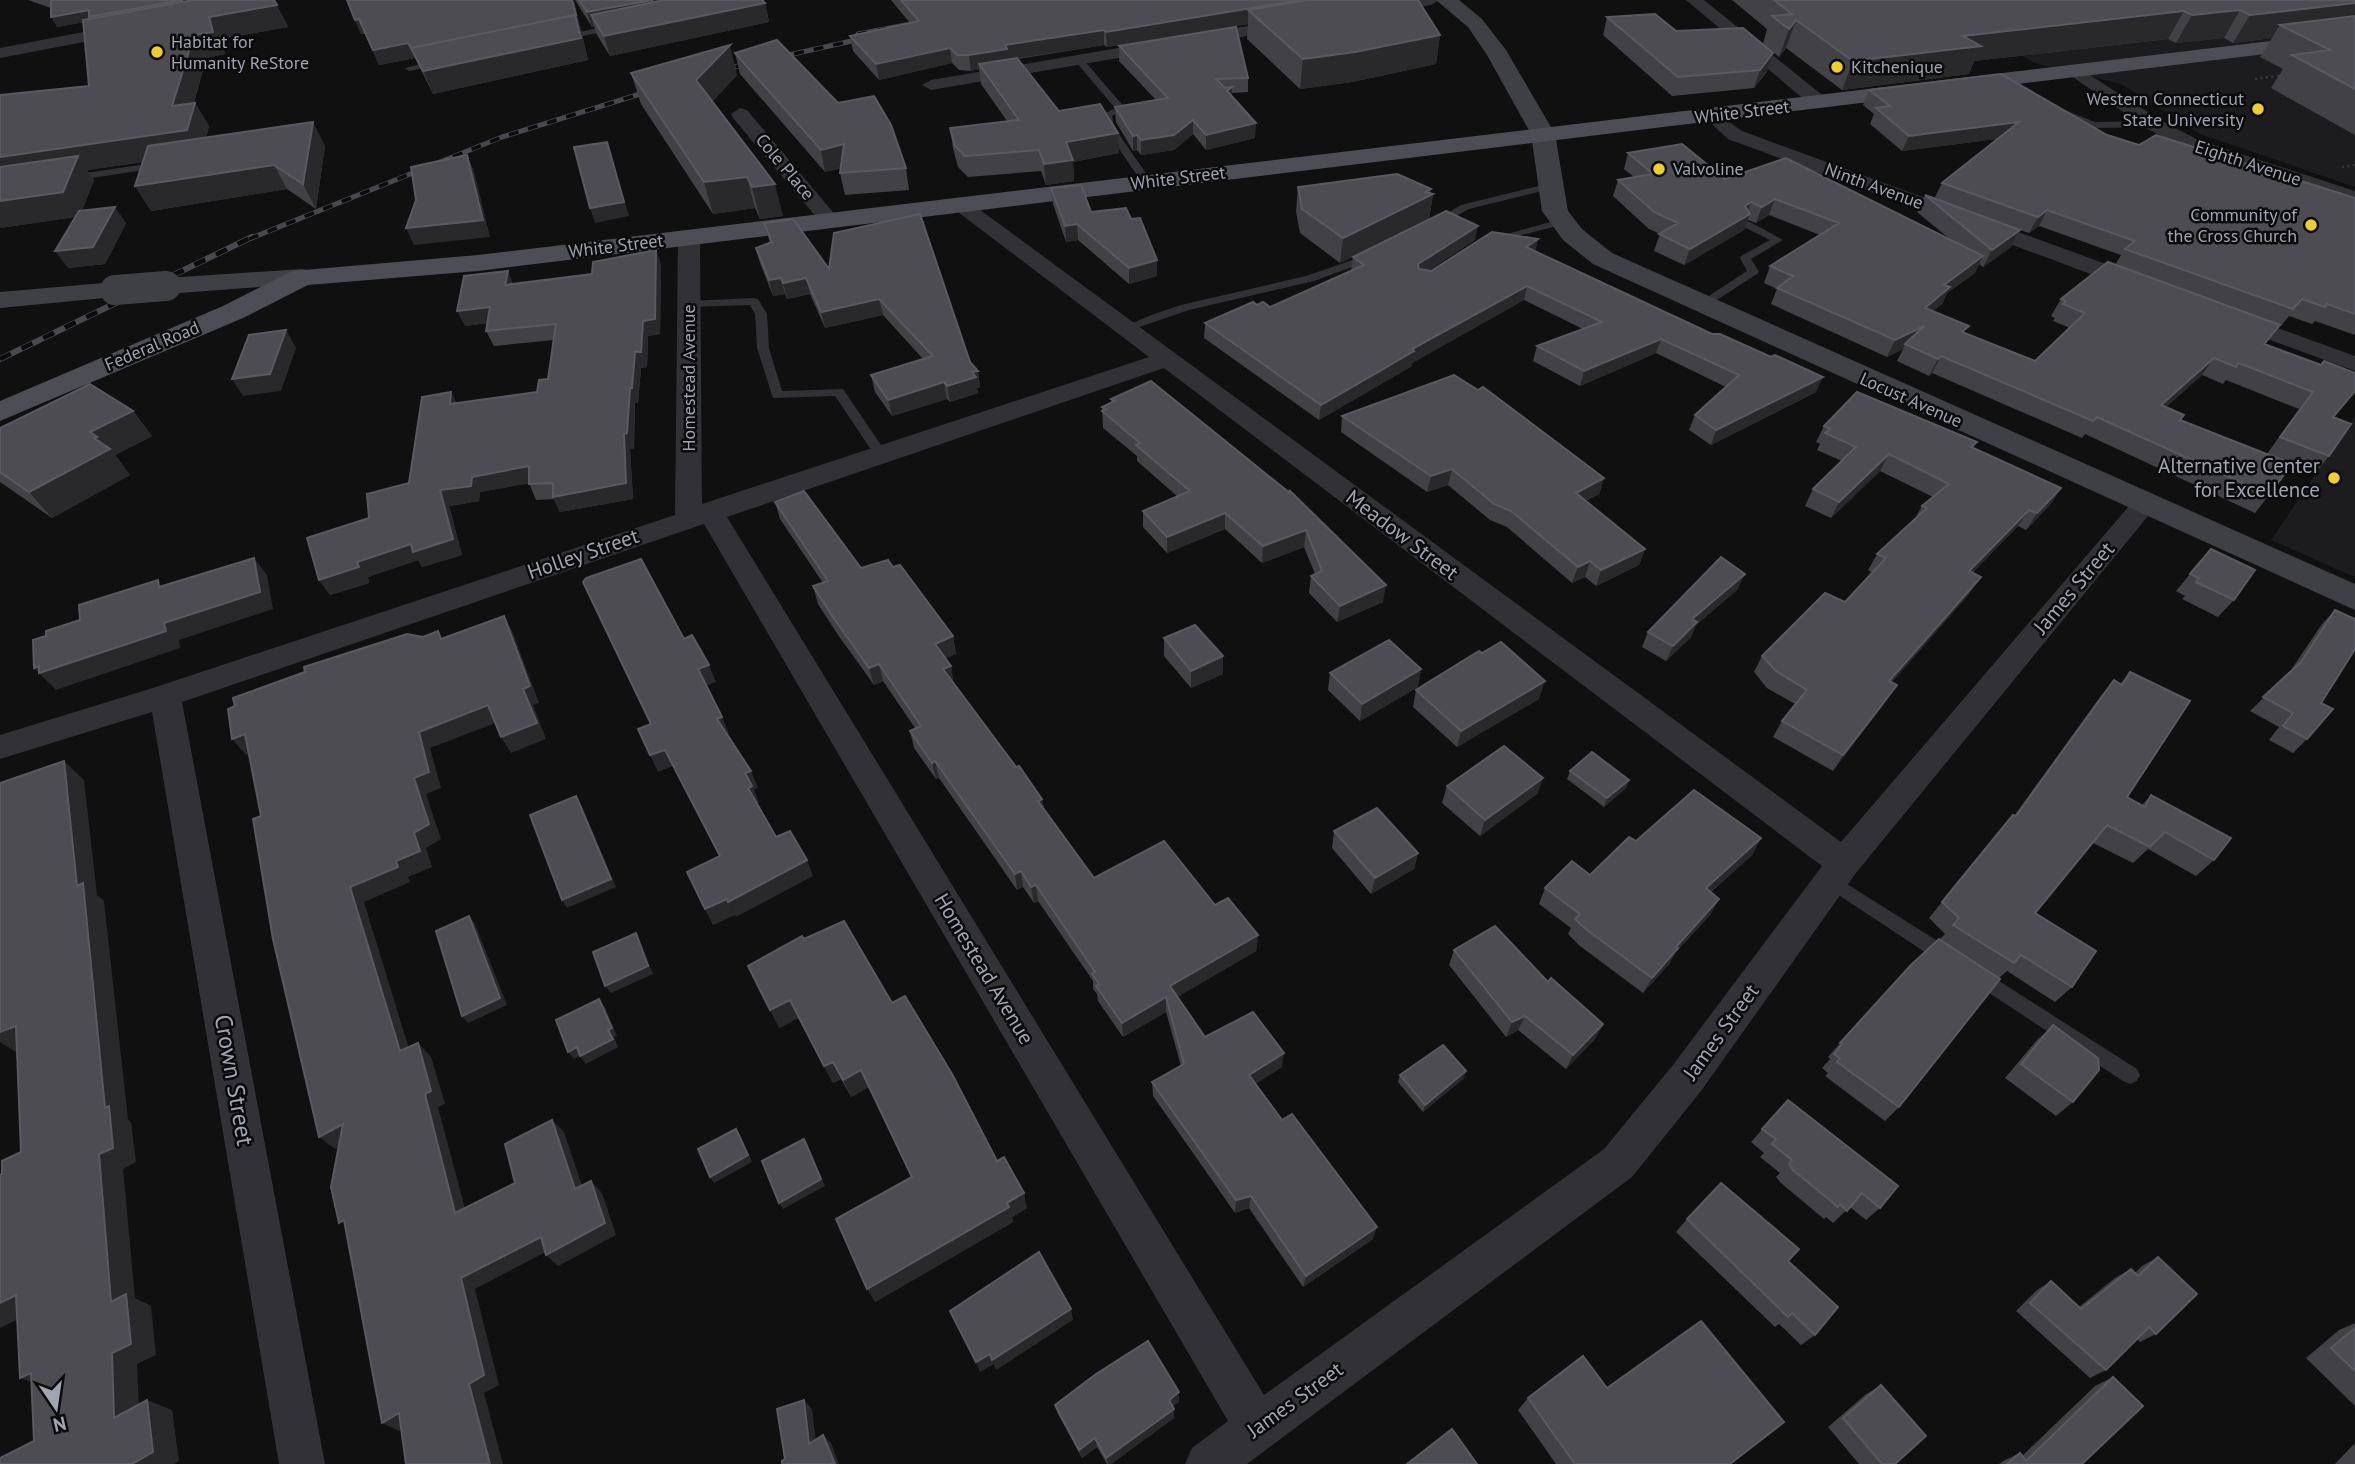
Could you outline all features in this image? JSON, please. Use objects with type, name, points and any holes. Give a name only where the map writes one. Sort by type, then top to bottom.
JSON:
[{"type":"main road","name":"White Street","points":[[303,277],[478,263],[2355,37]]},
{"type":"main road","name":"Federal Road","points":[[0,412],[92,380],[303,277]]},
{"type":"street","points":[[1364,11],[1431,0]]},
{"type":"street","points":[[1446,0],[1475,23],[1503,64],[1543,134],[1551,186],[1561,222]]},
{"type":"street","points":[[1694,0],[1819,103]]},
{"type":"street","points":[[931,85],[1311,20]]},
{"type":"street","points":[[0,53],[145,25]]},
{"type":"street","name":"Eighth Avenue","points":[[2076,71],[2153,124],[2211,152],[2355,198]]},
{"type":"street","name":"Cole Place","points":[[740,114],[830,221]]},
{"type":"street","name":"Ninth Avenue","points":[[1712,116],[1735,135],[2161,293]]},
{"type":"street","name":"Meadow Street","points":[[961,205],[1838,872]]},
{"type":"street","name":"Locust Avenue","points":[[1561,222],[1592,252],[1611,264],[2355,598]]},
{"type":"street","name":"Homestead Avenue","points":[[689,238],[689,304],[700,514],[1258,1426]]},
{"type":"street","name":"White Street","points":[[0,300],[303,277]]},
{"type":"street","points":[[2213,312],[2355,364]]},
{"type":"street","name":"Holley Street","points":[[0,747],[165,696],[700,514],[1165,360]]},
{"type":"street","name":"James Street","points":[[1208,1464],[1554,1214],[1618,1163],[1665,1107],[1838,872],[2144,505]]},
{"type":"street","name":"Crown Street","points":[[165,696],[302,1464]]},
{"type":"lane","points":[[545,41],[626,24]]},
{"type":"lane","points":[[409,68],[450,60]]},
{"type":"lane","points":[[1079,60],[1121,109],[1107,115],[1109,127],[1147,182]]},
{"type":"lane","points":[[1992,82],[2015,92]]},
{"type":"lane","points":[[2048,106],[2094,125],[2153,124]]},
{"type":"lane","points":[[66,178],[173,163]]},
{"type":"lane","points":[[1417,232],[1465,207],[1551,186]]},
{"type":"lane","points":[[1477,247],[1516,231],[1561,222]]},
{"type":"lane","points":[[1702,305],[1753,272],[1745,258],[1778,240],[1746,224]]},
{"type":"lane","points":[[1125,329],[1158,314],[1319,278],[1380,252]]},
{"type":"lane","points":[[689,304],[754,301],[761,314],[763,348],[777,396],[839,392],[881,454]]},
{"type":"lane","points":[[1838,872],[2130,1075]]},
{"type":"path","points":[[2255,79],[2294,74]]},
{"type":"shaded area","name":"Western Connecticut State University","points":[[1936,0],[2355,0],[2355,187],[2200,134],[2121,84],[2034,63]]},
{"type":"shaded area","name":"Alternative Center for Excellence","points":[[2355,416],[2355,577],[2271,540]]},
{"type":"building","points":[[51,0],[183,0],[89,17],[89,10],[51,17]]},
{"type":"building","points":[[193,0],[274,0],[277,5],[209,17],[213,32],[194,35],[172,106],[195,103],[187,130],[0,157],[0,95],[89,86],[83,20]]},
{"type":"building","points":[[347,0],[572,0],[576,15],[411,48],[408,43],[373,50],[359,19],[355,20]]},
{"type":"building","points":[[579,0],[653,0],[587,12]]},
{"type":"building","points":[[664,0],[762,0],[765,3],[604,36],[591,15]]},
{"type":"building","points":[[901,0],[1300,0],[1106,32],[1104,30],[1005,45],[1007,49],[969,55],[957,55],[950,48],[876,64],[850,36],[919,21]]},
{"type":"building","points":[[1308,0],[1418,0],[1440,35],[1303,59],[1248,10]]},
{"type":"building","points":[[1774,0],[2355,0],[2355,3],[2250,15],[2240,10],[2192,15],[2184,11],[1963,36],[1981,46],[1853,61],[1796,20],[1789,29],[1772,16],[1792,14]]},
{"type":"building","points":[[1655,14],[1676,31],[1743,28],[1773,53],[1760,70],[1678,77],[1607,17]]},
{"type":"building","points":[[575,15],[581,38],[423,71],[411,48]]},
{"type":"building","points":[[2355,16],[2355,89],[2292,55],[2330,50],[2280,25]]},
{"type":"building","points":[[1236,27],[1248,78],[1216,79],[1225,88],[1232,87],[1227,91],[1256,123],[1206,135],[1193,120],[1174,135],[1141,140],[1137,135],[1133,136],[1115,107],[1168,98],[1119,46]]},
{"type":"building","points":[[777,40],[838,103],[874,96],[891,125],[906,168],[840,173],[844,144],[821,150],[735,53]]},
{"type":"building","points":[[730,45],[696,80],[775,184],[752,187],[747,177],[704,182],[631,73]]},
{"type":"building","points":[[1017,58],[1059,111],[1100,104],[1118,133],[1066,142],[1073,160],[1044,164],[1039,150],[965,156],[955,146],[950,128],[1019,120],[979,64]]},
{"type":"building","points":[[2001,74],[2107,135],[2139,145],[2156,135],[2355,198],[2355,314],[2302,299],[2293,309],[2125,249],[2135,241],[2047,210],[2038,217],[1942,183],[2019,122],[1909,136],[1876,108],[1890,106],[1869,90]]},
{"type":"building","points":[[313,122],[303,184],[274,165],[135,186],[148,146]]},
{"type":"building","points":[[607,142],[624,202],[590,208],[574,147]]},
{"type":"building","points":[[1682,144],[1725,179],[1786,158],[1983,256],[1944,285],[1950,287],[1925,308],[1969,326],[1962,332],[2035,361],[2085,313],[2063,304],[2066,301],[2061,299],[2108,262],[2280,325],[2264,344],[2321,365],[2324,361],[2355,373],[2355,391],[2333,417],[2351,424],[2329,456],[2280,437],[2313,392],[2238,363],[2236,367],[2214,358],[2161,405],[2184,415],[2180,420],[2292,464],[2269,495],[2097,417],[2093,421],[1941,356],[1938,359],[1905,344],[1924,326],[1895,340],[1777,288],[1793,276],[1770,266],[1839,223],[1775,199],[1762,207],[1751,202],[1745,206],[1750,214],[1690,249],[1659,234],[1678,223],[1654,212],[1618,180],[1653,174],[1628,153]]},
{"type":"building","points":[[467,155],[483,220],[406,228],[416,200],[411,167]]},
{"type":"building","points":[[78,156],[63,192],[0,201],[0,167]]},
{"type":"building","points":[[1397,174],[1431,189],[1426,192],[1433,194],[1343,238],[1302,209],[1298,187]]},
{"type":"building","points":[[1081,185],[1091,212],[1126,208],[1131,219],[1140,218],[1157,260],[1129,268],[1077,224],[1065,226],[1051,188]]},
{"type":"building","points":[[1925,195],[2020,230],[1992,250]]},
{"type":"building","points":[[115,207],[93,247],[55,251],[79,211]]},
{"type":"building","points":[[1446,211],[1478,226],[1418,264],[1419,269],[1431,271],[1492,232],[1538,239],[1526,247],[1712,334],[1720,334],[1771,357],[1775,355],[1823,377],[1716,430],[1695,415],[1739,375],[1661,339],[1584,371],[1537,346],[1602,322],[1527,286],[1412,349],[1414,351],[1321,405],[1205,323],[1253,302],[1257,305],[1263,302],[1270,307],[1364,265],[1353,257]]},
{"type":"building","points":[[920,214],[970,362],[978,371],[972,372],[976,377],[947,386],[944,382],[888,400],[871,375],[933,356],[879,299],[821,312],[806,278],[783,283],[781,278],[769,280],[756,248],[772,242],[764,223],[793,219],[829,269],[834,233]]},
{"type":"building","points":[[656,250],[655,319],[643,321],[641,352],[635,352],[627,433],[624,434],[626,483],[553,497],[553,483],[529,484],[529,466],[472,477],[471,486],[440,490],[453,539],[413,552],[411,544],[357,562],[359,567],[319,580],[307,538],[369,518],[367,494],[409,483],[422,397],[451,392],[450,404],[537,392],[539,380],[548,379],[556,324],[486,331],[490,307],[457,311],[464,276],[508,271],[505,285],[592,274],[593,262]]},
{"type":"building","points":[[286,330],[270,374],[232,379],[249,335]]},
{"type":"building","points":[[1454,375],[1478,390],[1483,387],[1604,478],[1576,493],[1645,549],[1601,570],[1590,561],[1578,567],[1511,511],[1494,504],[1452,469],[1431,476],[1342,416]]},
{"type":"building","points":[[1151,381],[1291,494],[1289,490],[1386,585],[1340,606],[1311,576],[1322,571],[1306,530],[1263,546],[1225,513],[1167,537],[1143,511],[1190,491],[1136,445],[1140,443],[1102,411],[1106,409],[1102,407],[1115,401],[1111,399]]},
{"type":"building","points":[[90,384],[133,411],[90,432],[110,449],[29,492],[0,472],[0,428]]},
{"type":"building","points":[[1857,392],[1977,442],[1971,447],[2061,488],[2037,513],[2029,510],[1969,571],[1981,577],[1889,681],[1897,685],[1843,755],[1782,721],[1807,690],[1776,671],[1762,656],[1825,593],[1845,602],[1886,558],[1877,554],[1927,508],[1922,506],[1949,484],[1889,454],[1839,502],[1813,489],[1856,447],[1825,433],[1830,429],[1824,426]]},
{"type":"building","points":[[804,491],[861,568],[888,560],[893,567],[900,565],[953,636],[935,644],[951,666],[943,669],[1016,767],[1019,766],[1042,799],[1038,801],[1094,878],[1164,841],[1215,905],[1228,898],[1258,935],[1170,986],[1205,1037],[1253,1012],[1284,1053],[1249,1075],[1282,1120],[1292,1114],[1377,1227],[1306,1276],[1251,1196],[1236,1200],[1152,1082],[1184,1064],[1166,997],[1122,1023],[1096,986],[1099,984],[1092,974],[1095,972],[1036,885],[1031,887],[1021,871],[1015,874],[935,761],[932,763],[910,731],[921,726],[879,664],[869,668],[813,586],[828,581],[775,502]]},
{"type":"building","points":[[2211,549],[2255,570],[2234,600],[2196,582],[2199,578],[2190,574]]},
{"type":"building","points":[[1721,557],[1745,574],[1692,619],[1697,622],[1673,646],[1648,632]]},
{"type":"building","points":[[254,558],[260,592],[164,623],[166,631],[39,673],[39,666],[34,668],[33,640],[46,636],[46,631],[80,620],[79,605],[158,580],[159,587]]},
{"type":"building","points":[[641,559],[684,639],[692,635],[709,665],[698,669],[722,717],[717,719],[751,771],[745,773],[752,786],[748,788],[776,837],[790,831],[807,860],[728,902],[727,899],[705,909],[687,872],[720,856],[665,750],[650,755],[638,729],[651,724],[583,582],[586,578]]},
{"type":"building","points":[[2335,610],[2355,619],[2355,649],[2321,703],[2333,709],[2307,739],[2283,726],[2293,713],[2263,697],[2301,662]]},
{"type":"building","points":[[504,616],[530,686],[523,689],[537,723],[501,737],[488,705],[419,732],[429,772],[414,778],[429,824],[414,833],[420,851],[396,861],[398,867],[350,887],[400,1051],[418,1043],[431,1091],[425,1094],[455,1213],[515,1183],[505,1144],[552,1120],[575,1189],[591,1181],[605,1223],[546,1255],[541,1237],[461,1278],[484,1375],[469,1384],[490,1464],[406,1464],[399,1413],[382,1423],[344,1220],[339,1223],[331,1187],[343,1124],[319,1137],[273,939],[253,819],[261,816],[245,734],[232,739],[228,709],[235,706],[233,698],[305,672],[304,667],[407,634],[423,637],[438,631],[441,639]]},
{"type":"building","points":[[1195,625],[1223,656],[1191,671],[1164,638]]},
{"type":"building","points":[[1389,640],[1421,669],[1362,704],[1330,673]]},
{"type":"building","points":[[1501,642],[1545,681],[1461,731],[1416,690],[1479,651],[1482,653]]},
{"type":"building","points":[[2130,672],[2190,701],[2127,797],[2145,807],[2151,795],[2231,838],[2214,860],[2165,832],[2150,847],[2107,825],[2035,913],[2096,951],[2072,987],[2021,955],[2014,963],[1953,925],[1959,918],[1942,902],[2013,815],[2016,816],[2114,680],[2122,685]]},
{"type":"building","points":[[1504,746],[1543,778],[1485,820],[1447,786]]},
{"type":"building","points":[[1592,752],[1629,780],[1607,798],[1570,771]]},
{"type":"building","points":[[64,761],[77,886],[83,883],[105,1108],[109,1106],[113,1148],[99,1154],[111,1302],[126,1294],[131,1344],[112,1353],[114,1418],[147,1400],[153,1452],[132,1464],[0,1464],[0,1458],[34,1441],[31,1373],[20,1378],[16,1295],[0,1303],[0,1175],[2,1161],[21,1152],[16,1026],[0,1032],[0,783]]},
{"type":"building","points":[[1694,790],[1761,838],[1706,888],[1719,899],[1652,978],[1587,930],[1575,919],[1580,914],[1545,888],[1572,861],[1590,875],[1629,837],[1636,841]]},
{"type":"building","points":[[576,796],[611,879],[562,900],[530,815]]},
{"type":"building","points":[[1377,808],[1418,853],[1375,878],[1334,831]]},
{"type":"building","points":[[469,916],[500,998],[462,1016],[436,931]]},
{"type":"building","points":[[844,921],[892,1003],[905,996],[952,1074],[997,1161],[1004,1157],[1024,1193],[1007,1203],[1009,1207],[867,1289],[836,1219],[912,1177],[861,1070],[843,1080],[833,1062],[824,1066],[790,1000],[770,1010],[748,966],[802,936],[804,939]]},
{"type":"building","points":[[1495,926],[1548,982],[1551,978],[1603,1024],[1573,1055],[1525,1016],[1512,1022],[1454,950]]},
{"type":"building","points":[[636,933],[648,966],[605,986],[593,952]]},
{"type":"building","points":[[1939,939],[2000,979],[1899,1107],[1837,1062],[1840,1058],[1834,1054],[1842,1044],[1840,1043],[1911,965]]},
{"type":"building","points":[[599,999],[612,1028],[608,1030],[613,1039],[580,1056],[577,1047],[568,1052],[556,1020]]},
{"type":"building","points":[[2053,1025],[2098,1058],[2099,1070],[2073,1102],[2021,1064]]},
{"type":"building","points":[[1443,1045],[1466,1071],[1425,1105],[1400,1075]]},
{"type":"building","points":[[1788,1100],[1898,1186],[1880,1208],[1862,1193],[1847,1211],[1840,1204],[1838,1207],[1793,1170],[1789,1164],[1792,1160],[1772,1144],[1776,1139],[1762,1129]]},
{"type":"building","points":[[736,1129],[748,1155],[710,1177],[698,1149]]},
{"type":"building","points":[[804,1139],[821,1179],[779,1203],[762,1161]]},
{"type":"building","points":[[1721,1183],[1799,1249],[1788,1261],[1838,1307],[1815,1335],[1792,1313],[1788,1317],[1687,1219]]},
{"type":"building","points":[[1039,1252],[1071,1309],[992,1360],[990,1354],[976,1362],[950,1311]]},
{"type":"building","points":[[2158,1257],[2197,1294],[2156,1334],[2149,1327],[2106,1370],[2030,1303],[2051,1281],[2081,1309],[2131,1269],[2138,1276]]},
{"type":"building","points":[[1701,1321],[1784,1422],[1730,1464],[1575,1464],[1528,1398],[1583,1356],[1607,1388]]},
{"type":"building","points":[[2355,1328],[2355,1371],[2331,1348]]},
{"type":"building","points":[[1148,1341],[1179,1392],[1169,1400],[1174,1409],[1106,1458],[1095,1438],[1079,1450],[1055,1405],[1096,1374]]},
{"type":"building","points":[[2113,1377],[2143,1406],[2082,1464],[2007,1464],[2020,1453],[2026,1461]]},
{"type":"building","points":[[1881,1385],[1926,1436],[1895,1464],[1882,1464],[1843,1418]]},
{"type":"building","points":[[804,1400],[809,1444],[823,1435],[835,1464],[782,1464],[785,1459],[777,1409]]},
{"type":"building","points":[[1452,1429],[1477,1464],[1407,1464]]},
{"type":"railway","points":[[858,34],[906,25]]},
{"type":"railway","points":[[716,71],[870,37]]},
{"type":"railway","points":[[249,239],[502,137],[656,89]]},
{"type":"railway","points":[[0,359],[252,237]]},
{"type":"place","name":"Habitat for Humanity ReStore","points":[[157,52]]},
{"type":"place","name":"Kitchenique","points":[[1837,67]]},
{"type":"place","name":"Western Connecticut State University","points":[[2258,109]]},
{"type":"place","name":"Valvoline","points":[[1659,169]]},
{"type":"place","name":"Community of the Cross Church","points":[[2311,225]]},
{"type":"place","name":"Alternative Center for Excellence","points":[[2334,478]]}]
